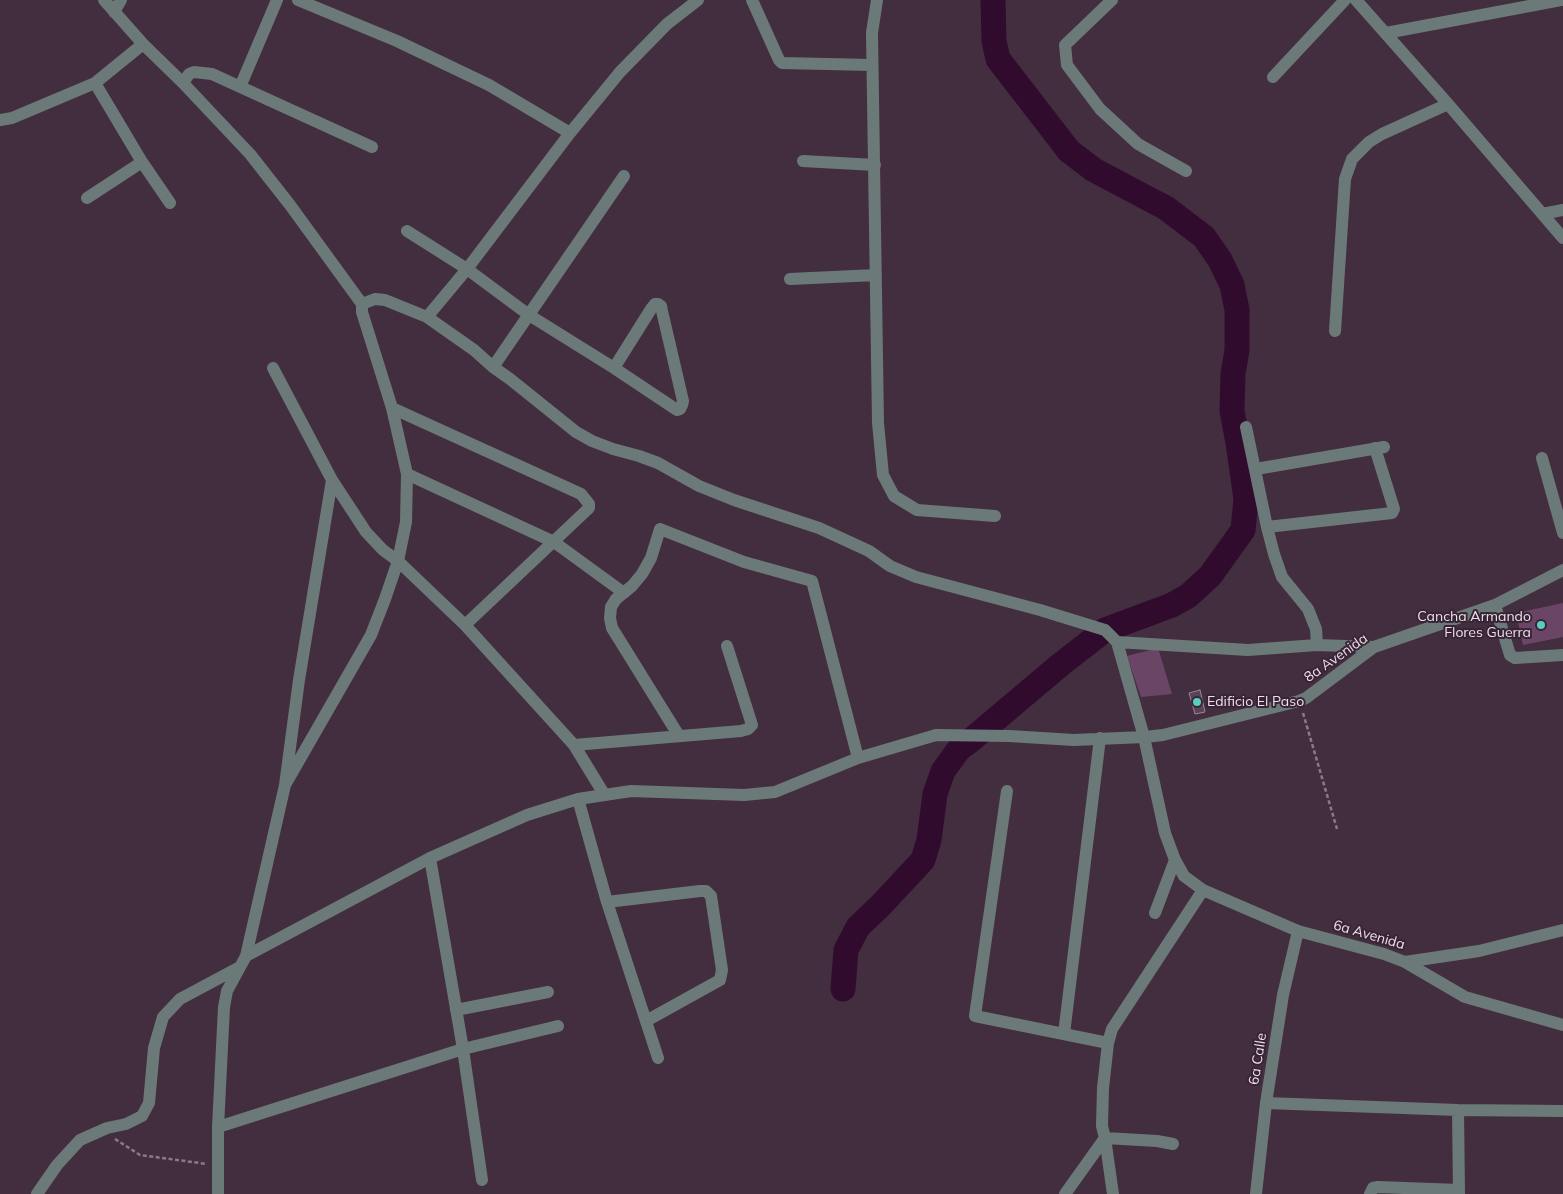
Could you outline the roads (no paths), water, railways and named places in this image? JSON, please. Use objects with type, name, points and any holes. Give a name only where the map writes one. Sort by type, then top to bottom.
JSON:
[{"type":"street","points":[[104,0],[143,44],[250,154],[290,205],[362,304],[362,312],[392,408],[407,474],[406,522],[398,561],[371,635],[285,785]]},
{"type":"street","points":[[114,12],[121,0]]},
{"type":"street","points":[[240,86],[276,0]]},
{"type":"street","points":[[298,0],[397,40],[489,85],[570,133]]},
{"type":"street","points":[[427,316],[467,269],[570,133],[627,66],[666,24],[698,0]]},
{"type":"street","points":[[752,0],[782,63],[872,65]]},
{"type":"street","points":[[877,0],[872,33],[872,65],[878,423],[882,475],[894,496],[917,510],[995,516]]},
{"type":"street","points":[[1112,0],[1065,45],[1067,65],[1100,109],[1138,144],[1186,171]]},
{"type":"street","points":[[1273,77],[1345,0]]},
{"type":"street","points":[[1356,0],[1563,238]]},
{"type":"street","points":[[1386,33],[1562,0]]},
{"type":"street","points":[[0,120],[12,118],[95,83],[143,44]]},
{"type":"street","points":[[183,83],[189,74],[194,72],[212,74],[372,147]]},
{"type":"street","points":[[95,83],[142,162],[170,203]]},
{"type":"street","points":[[1335,331],[1345,179],[1352,159],[1369,142],[1382,134],[1448,104]]},
{"type":"street","points":[[803,161],[875,165]]},
{"type":"street","points":[[87,198],[142,162]]},
{"type":"street","points":[[494,367],[624,176]]},
{"type":"street","points":[[1542,214],[1563,210]]},
{"type":"street","points":[[407,231],[467,269],[529,315],[677,410],[682,406],[683,401],[661,306],[658,304],[655,304],[651,309],[614,368]]},
{"type":"street","points":[[790,279],[876,275]]},
{"type":"street","points":[[362,304],[375,299],[385,300],[427,316],[474,350],[576,432],[592,441],[658,463],[699,486],[734,500],[819,528],[869,551],[890,566],[916,577],[1040,610],[1105,630],[1117,642],[1248,650],[1317,645],[1374,647]]},
{"type":"street","points":[[272,368],[332,480],[366,532],[465,625],[574,745],[604,794]]},
{"type":"street","points":[[392,408],[581,494],[589,504],[589,508],[465,625]]},
{"type":"street","points":[[1246,427],[1274,554],[1282,577],[1308,609],[1316,629],[1317,645]]},
{"type":"street","points":[[1256,469],[1379,447],[1394,509],[1392,513],[1268,527]]},
{"type":"street","points":[[1542,458],[1563,533]]},
{"type":"street","points":[[407,474],[554,542],[624,593]]},
{"type":"street","points":[[218,1194],[218,1127],[224,1007],[227,990],[246,956],[285,785],[299,680],[332,480]]},
{"type":"street","points":[[679,736],[612,628],[610,618],[611,607],[616,599],[632,586],[647,566],[660,529],[744,562],[812,581],[858,758]]},
{"type":"street","name":"8a Avenida","points":[[246,956],[430,858],[527,815],[578,799],[631,791],[744,795],[775,792],[858,758],[936,736],[996,736],[1074,740],[1144,738],[1163,735],[1299,701],[1306,698],[1374,647],[1495,605],[1563,570]]},
{"type":"street","points":[[1495,605],[1510,655],[1515,658],[1563,655]]},
{"type":"street","name":"6a Avenida","points":[[1117,642],[1144,738],[1165,833],[1175,860],[1184,876],[1203,890],[1298,931],[1384,954],[1405,962],[1479,951],[1563,930]]},
{"type":"street","points":[[574,745],[748,729],[752,725],[727,646]]},
{"type":"street","points":[[1064,1034],[1100,738]]},
{"type":"street","points":[[1007,791],[975,1016],[1108,1043]]},
{"type":"street","points":[[578,799],[608,902],[658,1058]]},
{"type":"street","points":[[430,858],[463,1049],[482,1180]]},
{"type":"street","points":[[1155,913],[1175,860]]},
{"type":"street","points":[[1113,1194],[1102,1126],[1108,1043],[1112,1029],[1203,890]]},
{"type":"street","points":[[608,902],[700,891],[706,892],[711,896],[722,970],[720,980],[646,1021]]},
{"type":"street","name":"6a Calle","points":[[1256,1194],[1266,1103],[1284,995],[1298,931]]},
{"type":"street","points":[[1405,962],[1465,997],[1563,1025]]},
{"type":"street","points":[[37,1194],[57,1165],[80,1140],[101,1130],[126,1124],[142,1116],[149,1103],[154,1048],[163,1017],[180,998],[238,968]]},
{"type":"street","points":[[456,1010],[548,992]]},
{"type":"street","points":[[218,1127],[463,1049],[558,1026]]},
{"type":"street","points":[[1266,1103],[1458,1110],[1563,1111]]},
{"type":"street","points":[[1370,1194],[1373,1188],[1378,1187],[1459,1192],[1458,1110]]},
{"type":"street","points":[[1105,1138],[1157,1141],[1173,1144]]},
{"type":"street","points":[[1065,1194],[1105,1138]]},
{"type":"waterway","points":[[843,989],[846,950],[858,927],[923,860],[929,840],[935,794],[943,771],[959,749],[1105,630],[1172,605],[1188,596],[1210,576],[1243,530],[1246,499],[1232,411],[1233,374],[1237,350],[1237,310],[1232,285],[1220,260],[1204,237],[1166,208],[1094,170],[1069,151],[998,59],[994,41],[993,0]]},
{"type":"place","name":"Cancha Armando Flores Guerra","points":[[1541,625]]},
{"type":"place","name":"Edificio El Paso","points":[[1197,702]]}]
